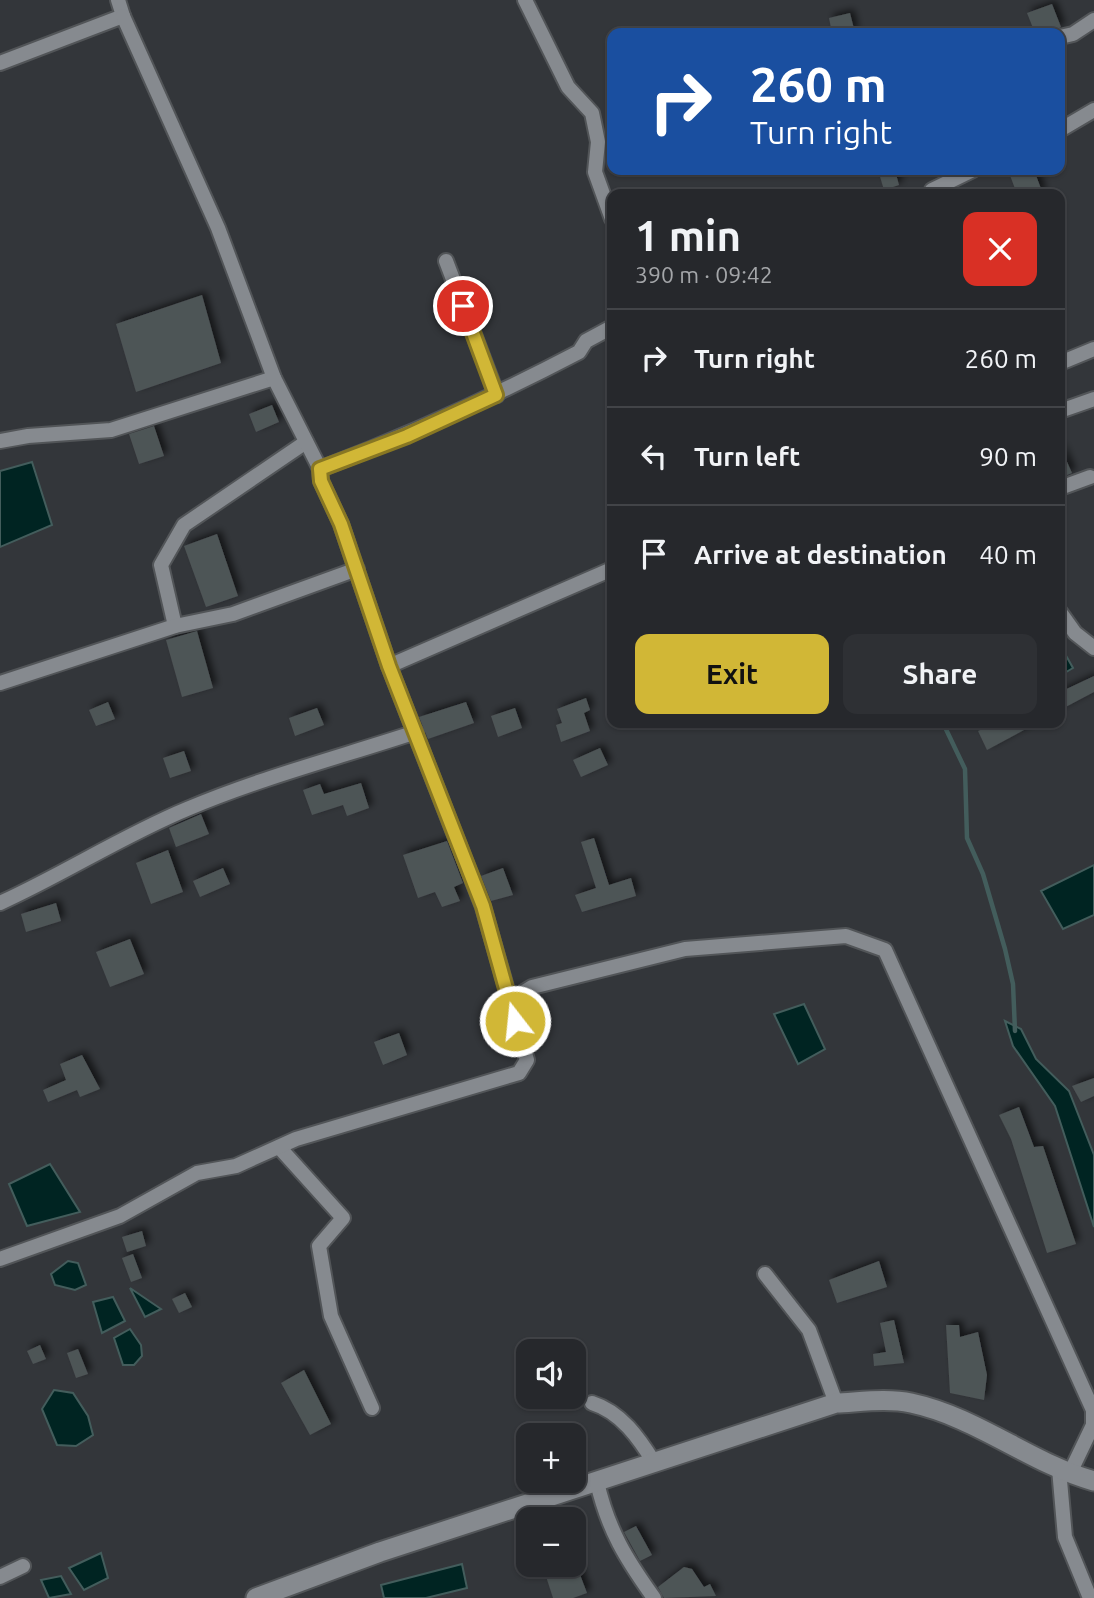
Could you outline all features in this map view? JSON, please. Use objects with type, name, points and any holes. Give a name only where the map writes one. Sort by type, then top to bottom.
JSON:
[{"type":"main road","points":[[256,1598],[380,1552],[836,1403],[910,1402],[961,1419],[1076,1475]]},
{"type":"street","points":[[0,1259],[120,1216],[197,1173],[236,1166],[279,1147],[519,1073],[527,1060],[483,906],[389,666],[357,569],[321,481],[320,469],[274,378],[218,228],[118,0]]},
{"type":"street","points":[[525,0],[568,87],[592,113],[598,142],[595,172],[607,205]]},
{"type":"street","points":[[0,63],[123,16]]},
{"type":"street","points":[[1065,36],[1073,34],[1094,20]]},
{"type":"street","points":[[1065,127],[1094,110]]},
{"type":"street","points":[[934,189],[963,175]]},
{"type":"street","points":[[446,261],[496,395]]},
{"type":"street","points":[[320,469],[407,436],[496,395],[579,352],[586,341],[607,330]]},
{"type":"street","points":[[1065,361],[1094,349]]},
{"type":"street","points":[[0,441],[28,436],[111,430],[274,378]]},
{"type":"street","points":[[1065,409],[1094,399]]},
{"type":"street","points":[[175,626],[161,565],[184,525],[306,442]]},
{"type":"street","points":[[1065,486],[1090,477]]},
{"type":"street","points":[[0,683],[175,626],[233,614],[357,569]]},
{"type":"street","points":[[389,666],[607,571]]},
{"type":"street","points":[[1065,619],[1075,633],[1094,648]]},
{"type":"street","points":[[0,903],[51,880],[116,841],[189,808],[416,732]]},
{"type":"street","points":[[509,1001],[532,987],[685,948],[846,936],[885,950],[1093,1410],[1093,1425],[1062,1521],[1090,1598]]},
{"type":"street","points":[[279,1147],[343,1218],[318,1246],[331,1316],[372,1408]]},
{"type":"street","points":[[765,1274],[809,1330],[836,1403]]},
{"type":"street","points":[[592,1403],[607,1408],[620,1419],[640,1440],[655,1464]]},
{"type":"street","points":[[597,1482],[603,1508],[618,1546],[654,1598]]},
{"type":"street","points":[[0,1577],[23,1566]]},
{"type":"shaded area","points":[[32,462],[52,525],[0,547],[0,471]]},
{"type":"shaded area","points":[[1065,654],[1073,668],[1065,673]]},
{"type":"shaded area","points":[[1094,865],[1094,915],[1063,929],[1041,891]]},
{"type":"shaded area","points":[[804,1004],[825,1049],[798,1064],[774,1014]]},
{"type":"shaded area","points":[[1005,1021],[1021,1029],[1036,1059],[1069,1091],[1094,1155],[1094,1227],[1055,1106],[1013,1046]]},
{"type":"shaded area","points":[[50,1164],[80,1212],[27,1226],[9,1184]]},
{"type":"shaded area","points":[[68,1261],[78,1263],[86,1285],[75,1290],[55,1285],[51,1274]]},
{"type":"shaded area","points":[[130,1288],[161,1309],[145,1317]]},
{"type":"shaded area","points":[[113,1297],[125,1321],[102,1333],[93,1302]]},
{"type":"shaded area","points":[[130,1329],[141,1345],[142,1356],[134,1365],[123,1365],[114,1338]]},
{"type":"shaded area","points":[[54,1390],[73,1393],[88,1416],[93,1435],[76,1446],[57,1445],[42,1409]]},
{"type":"shaded area","points":[[101,1553],[108,1578],[84,1590],[69,1568]]},
{"type":"shaded area","points":[[462,1564],[467,1588],[426,1598],[384,1598],[381,1585]]},
{"type":"shaded area","points":[[61,1576],[71,1594],[49,1598],[41,1580]]},
{"type":"building","points":[[1052,4],[1061,27],[1033,28],[1027,13]]},
{"type":"building","points":[[850,13],[854,28],[831,28],[829,18]]},
{"type":"building","points":[[880,175],[896,175],[899,185],[884,189]]},
{"type":"building","points":[[1010,175],[1036,175],[1041,189],[1015,189]]},
{"type":"building","points":[[202,295],[221,363],[136,392],[116,324]]},
{"type":"building","points":[[272,405],[279,422],[256,432],[249,414]]},
{"type":"building","points":[[154,426],[164,456],[139,464],[129,434]]},
{"type":"building","points":[[1065,457],[1072,473],[1065,476]]},
{"type":"building","points":[[217,534],[238,596],[206,607],[184,546]]},
{"type":"building","points":[[197,631],[213,688],[182,697],[166,640]]},
{"type":"building","points":[[1094,676],[1094,692],[1065,707],[1065,690]]},
{"type":"building","points":[[586,698],[590,710],[584,713],[590,731],[561,742],[556,725],[562,723],[557,709]]},
{"type":"building","points":[[108,702],[115,719],[96,726],[89,710]]},
{"type":"building","points":[[466,702],[474,723],[428,739],[419,717]]},
{"type":"building","points":[[317,708],[324,725],[295,736],[289,718]]},
{"type":"building","points":[[515,708],[522,728],[498,737],[491,716]]},
{"type":"building","points":[[985,728],[1028,728],[987,750],[978,731]]},
{"type":"building","points":[[600,748],[608,765],[581,777],[573,760]]},
{"type":"building","points":[[184,751],[191,771],[170,778],[163,758]]},
{"type":"building","points":[[361,783],[369,808],[347,816],[343,805],[312,815],[303,790],[320,784],[324,794]]},
{"type":"building","points":[[201,814],[209,834],[176,847],[169,828]]},
{"type":"building","points":[[594,838],[609,885],[631,878],[636,896],[582,912],[575,895],[596,888],[581,842]]},
{"type":"building","points":[[447,841],[463,883],[454,887],[460,901],[442,907],[435,892],[418,898],[403,855]]},
{"type":"building","points":[[168,850],[183,892],[151,904],[136,863]]},
{"type":"building","points":[[223,868],[230,884],[200,897],[193,881]]},
{"type":"building","points":[[503,868],[513,895],[491,901],[481,876]]},
{"type":"building","points":[[56,903],[61,921],[26,932],[21,914]]},
{"type":"building","points":[[130,939],[144,974],[110,987],[96,952]]},
{"type":"building","points":[[399,1033],[407,1055],[383,1065],[374,1042]]},
{"type":"building","points":[[82,1055],[100,1089],[80,1097],[77,1090],[48,1102],[43,1090],[66,1080],[60,1064]]},
{"type":"building","points":[[1094,1078],[1094,1096],[1081,1102],[1072,1086]]},
{"type":"building","points":[[1019,1107],[1034,1147],[1043,1146],[1076,1244],[1047,1253],[1011,1139],[999,1115]]},
{"type":"building","points":[[142,1231],[146,1246],[127,1252],[122,1237]]},
{"type":"building","points":[[133,1254],[142,1278],[131,1282],[122,1258]]},
{"type":"building","points":[[879,1261],[887,1287],[837,1303],[829,1280]]},
{"type":"building","points":[[185,1293],[192,1307],[179,1313],[172,1299]]},
{"type":"building","points":[[894,1320],[904,1363],[874,1366],[873,1354],[886,1352],[880,1323]]},
{"type":"building","points":[[946,1325],[959,1325],[960,1337],[978,1332],[987,1375],[984,1400],[950,1393]]},
{"type":"building","points":[[40,1345],[46,1359],[33,1364],[27,1351]]},
{"type":"building","points":[[78,1349],[88,1374],[76,1378],[67,1353]]},
{"type":"building","points":[[304,1370],[331,1424],[310,1435],[281,1383]]},
{"type":"building","points":[[636,1526],[652,1555],[640,1561],[624,1532]]},
{"type":"building","points":[[684,1567],[692,1569],[704,1587],[710,1584],[716,1596],[664,1598],[658,1587]]},
{"type":"building","points":[[546,1577],[581,1577],[587,1593],[573,1598],[553,1598]]},
{"type":"waterway","points":[[945,728],[965,769],[967,838],[983,874],[1005,949],[1013,984],[1015,1031]]},
{"type":"route","points":[[463,306],[496,395],[407,436],[320,469],[321,481],[341,524],[389,666],[483,906],[515,1021]]}]
